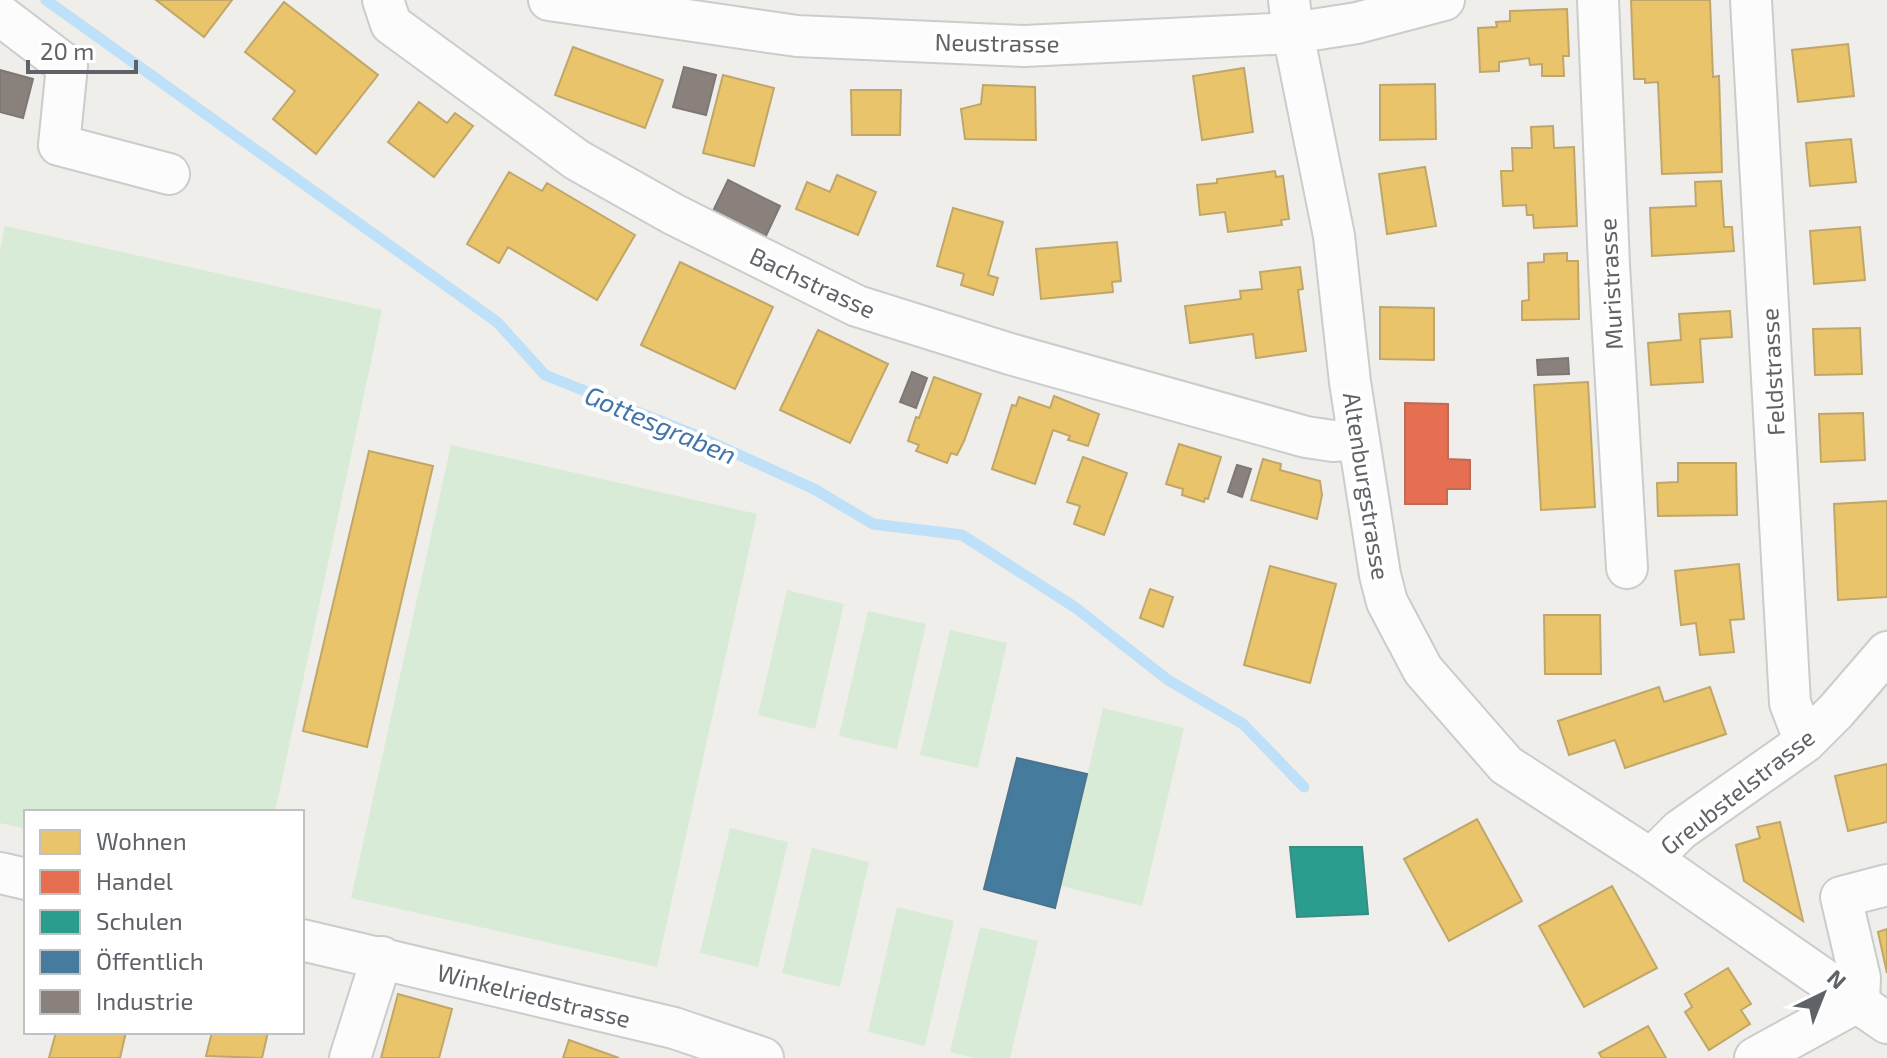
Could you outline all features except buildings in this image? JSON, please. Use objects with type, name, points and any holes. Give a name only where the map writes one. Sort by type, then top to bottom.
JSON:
[{"type":"street","name":"Bachstrasse","points":[[383,0],[391,24],[577,160],[673,214],[857,306],[1010,354],[1306,437],[1333,441],[1358,439]]},
{"type":"street","name":"Neustrasse","points":[[549,0],[797,36],[1024,46],[1291,16],[1357,23],[1444,0]]},
{"type":"street","name":"Muristrasse","points":[[1598,0],[1609,265],[1627,568]]},
{"type":"street","name":"Feldstrasse","points":[[1751,0],[1790,703],[1805,742]]},
{"type":"street","points":[[0,15],[67,66],[59,145],[169,174]]},
{"type":"street","name":"Altenburgstrasse","points":[[1291,16],[1334,236],[1358,439],[1387,602],[1423,670],[1506,765],[1651,859],[1873,1012]]},
{"type":"street","name":"Greubstelstrasse","points":[[1651,859],[1680,830],[1805,742],[1887,652]]},
{"type":"street","points":[[0,873],[24,879]]},
{"type":"street","points":[[1755,1058],[1873,1012],[1860,978],[1841,897],[1887,885]]},
{"type":"street","name":"Winkelriedstrasse","points":[[304,940],[674,1028],[763,1058]]},
{"type":"street","points":[[350,1058],[382,957]]},
{"type":"green space","points":[[5,226],[382,310],[275,810],[24,810],[24,829],[0,823],[0,251]]},
{"type":"green space","points":[[451,445],[757,514],[657,967],[351,898]]},
{"type":"green space","points":[[787,590],[844,604],[815,729],[758,715]]},
{"type":"green space","points":[[868,611],[926,624],[897,749],[839,736]]},
{"type":"green space","points":[[950,630],[1007,643],[978,768],[920,755]]},
{"type":"green space","points":[[1103,708],[1184,728],[1142,906],[1061,886]]},
{"type":"green space","points":[[730,828],[788,842],[758,967],[700,953]]},
{"type":"green space","points":[[812,848],[869,862],[840,987],[782,973]]},
{"type":"green space","points":[[897,907],[954,921],[925,1046],[868,1032]]},
{"type":"green space","points":[[980,927],[1038,941],[1010,1058],[975,1058],[950,1052]]},
{"type":"waterway","name":"Gottesgraben","points":[[46,0],[497,322],[545,375],[693,434],[814,489],[873,524],[962,535],[1076,608],[1168,680],[1243,724],[1304,787]]}]
